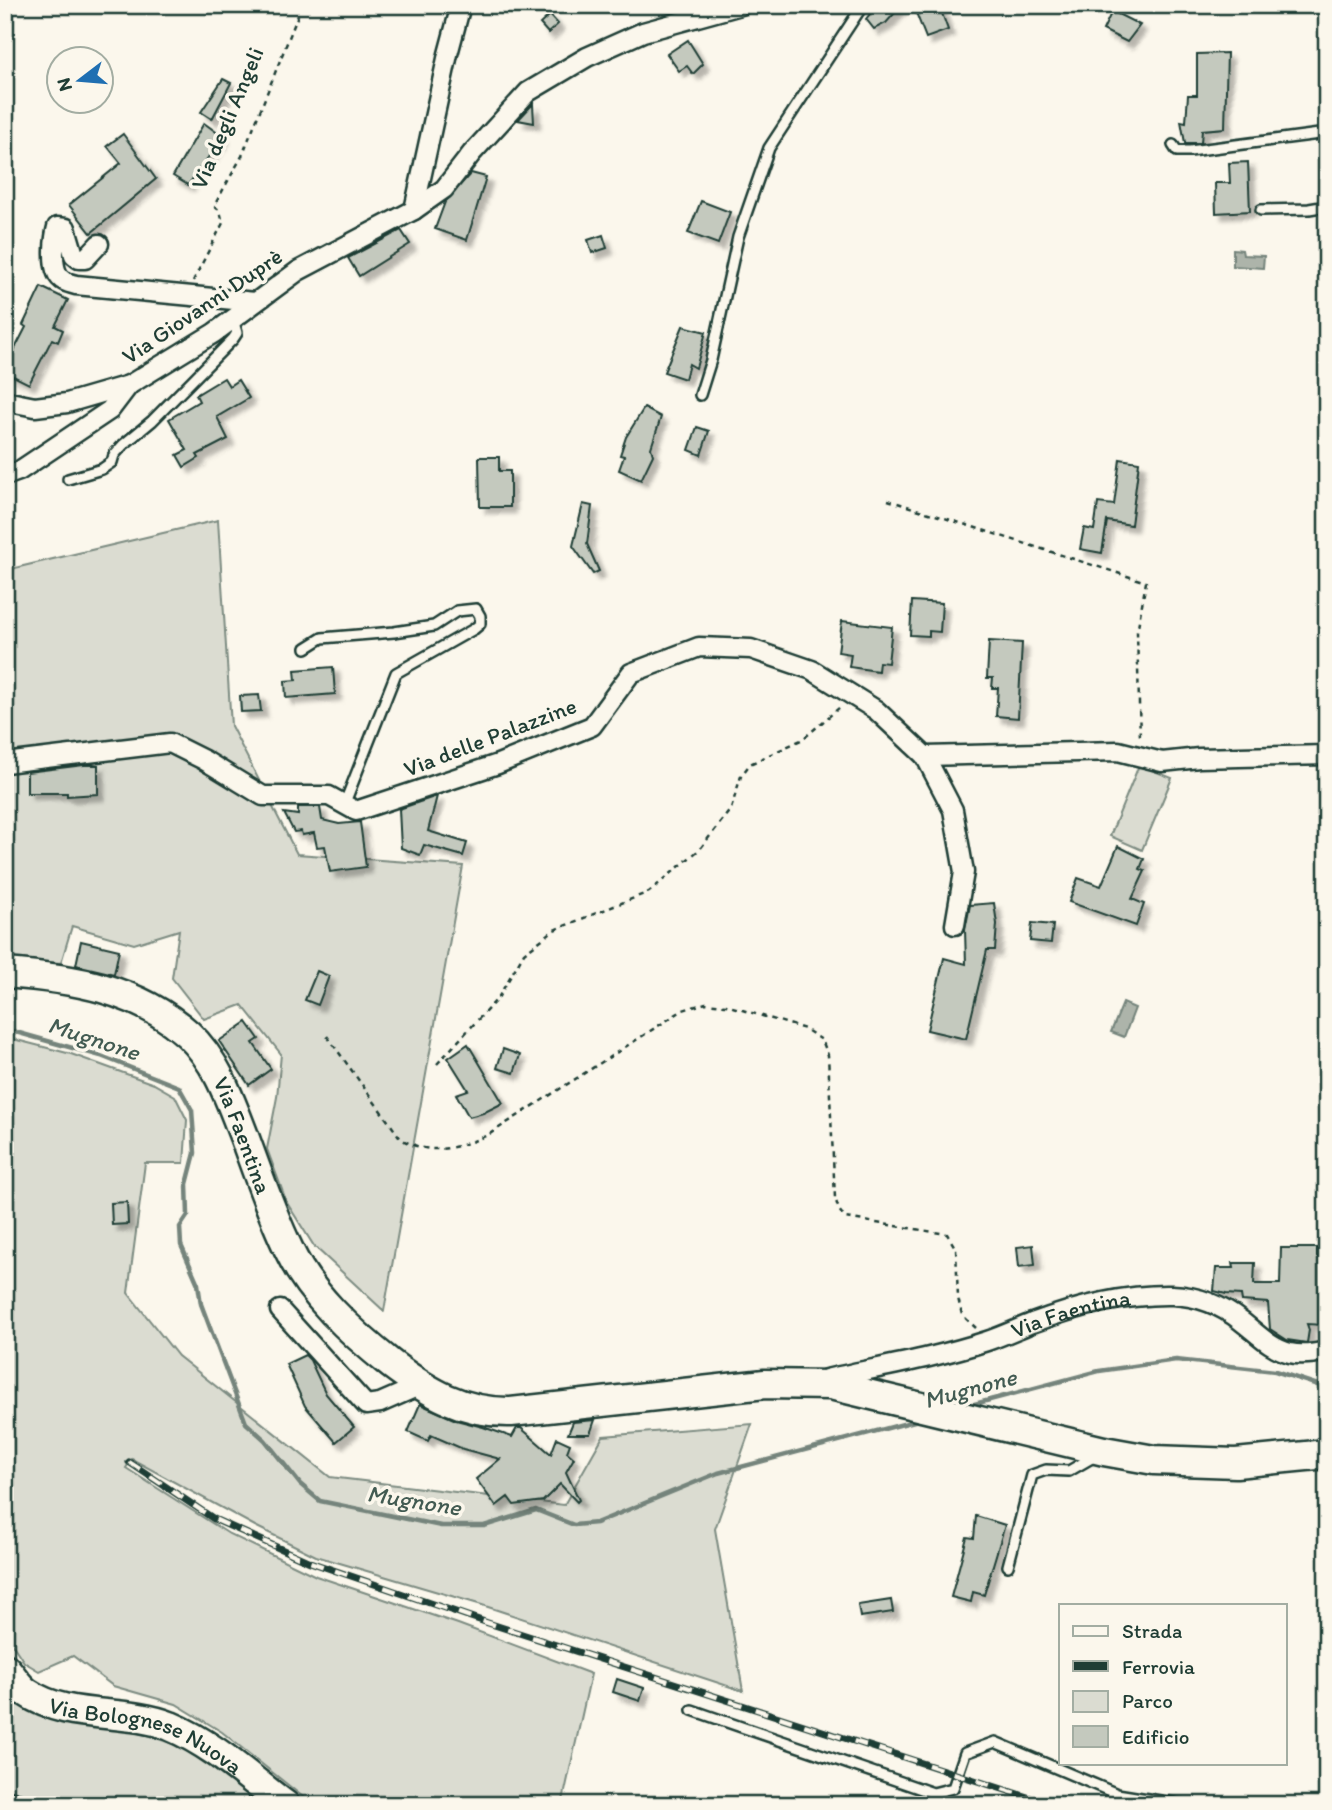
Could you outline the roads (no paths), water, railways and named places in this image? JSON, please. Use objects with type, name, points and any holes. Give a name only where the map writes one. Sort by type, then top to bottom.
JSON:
[{"type":"main road","name":"Via Faentina","points":[[5,973],[80,982],[113,990],[165,1016],[188,1034],[206,1053],[222,1082],[271,1210],[290,1252],[307,1280],[330,1309],[419,1386],[471,1409],[511,1412],[765,1384],[830,1385],[1060,1441],[1154,1460],[1236,1463],[1327,1454]]},
{"type":"main road","name":"Via Bolognese Nuova","points":[[5,1668],[24,1690],[53,1706],[139,1717],[169,1726],[207,1745],[285,1805]]},
{"type":"street","points":[[414,211],[461,5]]},
{"type":"street","name":"Via Giovanni Duprè","points":[[5,401],[35,407],[67,403],[129,385],[214,333],[298,271],[414,211],[444,188],[528,92],[587,57],[643,32],[733,7]]},
{"type":"street","points":[[99,244],[85,259],[79,259],[74,255],[66,228],[57,227],[55,261],[59,276],[76,285],[255,302]]},
{"type":"street","points":[[5,476],[19,471],[110,410],[129,385]]},
{"type":"street","name":"Via delle Palazzine","points":[[5,763],[170,743],[205,760],[263,796],[329,796],[356,811],[498,764],[592,726],[631,673],[699,647],[751,649],[813,670],[876,710],[925,756],[953,810],[964,872],[955,925]]},
{"type":"street","points":[[925,756],[1118,751],[1162,762],[1199,758],[1327,755]]},
{"type":"street","name":"Via Faentina","points":[[807,1384],[934,1356],[988,1341],[1078,1308],[1173,1295],[1203,1300],[1219,1306],[1272,1345],[1289,1353],[1309,1355],[1327,1351]]},
{"type":"street","points":[[280,1310],[366,1405],[380,1403],[419,1386]]},
{"type":"street","points":[[5,1800],[22,1805]]},
{"type":"lane","points":[[700,395],[711,360],[738,237],[769,148],[863,5]]},
{"type":"lane","points":[[1173,145],[1177,150],[1190,151],[1327,132]]},
{"type":"lane","points":[[1261,210],[1327,206]]},
{"type":"lane","points":[[68,479],[102,469],[112,462],[114,454],[152,421],[233,339],[237,333],[233,319]]},
{"type":"lane","points":[[306,648],[322,638],[434,626],[457,611],[467,609],[476,609],[480,616],[480,624],[474,629],[396,673],[344,804]]},
{"type":"lane","points":[[1008,1566],[1032,1475],[1046,1470],[1069,1471],[1104,1451]]},
{"type":"lane","points":[[692,1710],[933,1793],[953,1788],[965,1753],[995,1742],[1117,1794],[1185,1805]]},
{"type":"waterway","name":"Mugnone","points":[[5,1029],[101,1056],[179,1087],[192,1110],[195,1153],[187,1184],[188,1215],[180,1227],[181,1245],[198,1284],[201,1304],[246,1423],[265,1440],[300,1484],[320,1501],[441,1526],[484,1526],[536,1510],[574,1525],[596,1523],[718,1473],[922,1419]]},
{"type":"waterway","name":"Mugnone","points":[[967,1406],[1099,1371],[1176,1360],[1275,1371],[1327,1388]]},
{"type":"railway","points":[[129,1462],[214,1519],[310,1562],[488,1623],[1052,1805]]}]
